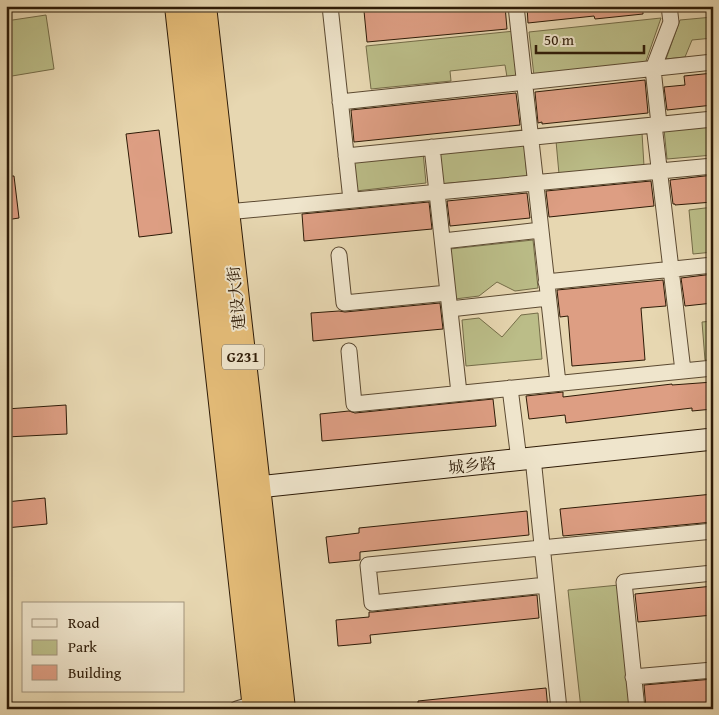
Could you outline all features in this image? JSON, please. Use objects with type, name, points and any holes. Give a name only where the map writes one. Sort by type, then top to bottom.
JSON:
[{"type":"highway","name":"建设大街","points":[[178,6],[232,494],[249,707]]},
{"type":"highway","name":"建设大街","points":[[203,6],[282,702]]},
{"type":"main road","name":"城乡路","points":[[232,494],[258,487],[713,439]]},
{"type":"street","points":[[330,6],[351,200]]},
{"type":"street","points":[[516,6],[558,383]]},
{"type":"street","points":[[669,6],[671,22],[653,69],[659,171],[683,371]]},
{"type":"street","points":[[340,102],[713,62]]},
{"type":"street","points":[[346,156],[713,119]]},
{"type":"street","points":[[432,147],[459,393]]},
{"type":"street","points":[[227,212],[713,166]]},
{"type":"street","points":[[443,241],[541,230]]},
{"type":"street","points":[[339,255],[344,303],[448,293]]},
{"type":"street","points":[[546,282],[713,264]]},
{"type":"street","points":[[450,309],[548,298]]},
{"type":"street","points":[[349,351],[354,404],[713,368]]},
{"type":"street","points":[[510,388],[526,459],[542,548],[559,709]]},
{"type":"street","points":[[546,585],[372,602],[368,565],[713,531]]},
{"type":"street","points":[[636,709],[624,582],[713,573]]},
{"type":"street","points":[[633,677],[713,670]]},
{"type":"street","points":[[249,707],[282,702]]},
{"type":"green space","points":[[46,15],[54,69],[6,77],[6,21]]},
{"type":"green space","points":[[713,17],[713,38],[692,40],[685,57],[666,59],[680,20]]},
{"type":"green space","points":[[661,18],[645,64],[534,76],[529,32]]},
{"type":"green space","points":[[515,31],[519,76],[507,77],[505,65],[450,71],[451,81],[371,89],[366,46]]},
{"type":"green space","points":[[713,124],[713,155],[667,159],[664,129]]},
{"type":"green space","points":[[642,133],[644,166],[559,174],[556,141]]},
{"type":"green space","points":[[524,144],[527,176],[439,184],[436,152]]},
{"type":"green space","points":[[423,152],[426,183],[356,191],[353,159]]},
{"type":"green space","points":[[713,207],[713,252],[693,254],[689,210]]},
{"type":"green space","points":[[533,240],[538,288],[515,291],[497,282],[479,296],[455,299],[450,249]]},
{"type":"green space","points":[[538,313],[542,359],[466,366],[462,320],[479,318],[502,337],[521,315]]},
{"type":"green space","points":[[713,321],[713,360],[705,360],[702,322]]},
{"type":"green space","points":[[619,585],[631,709],[581,709],[568,590]]},
{"type":"building","points":[[417,6],[505,6],[507,29],[367,42],[364,11]]},
{"type":"building","points":[[527,6],[643,6],[643,14],[595,19],[594,16],[528,23]]},
{"type":"building","points":[[713,73],[713,105],[667,110],[664,87],[685,85],[684,76]]},
{"type":"building","points":[[645,80],[648,113],[538,123],[535,92]]},
{"type":"building","points":[[516,93],[520,125],[354,142],[351,110]]},
{"type":"building","points":[[159,130],[172,233],[139,237],[126,134]]},
{"type":"building","points":[[713,175],[713,202],[673,204],[670,180]]},
{"type":"building","points":[[6,176],[14,176],[19,218],[6,220]]},
{"type":"building","points":[[651,181],[654,206],[549,217],[546,191]]},
{"type":"building","points":[[527,193],[530,218],[450,226],[447,201]]},
{"type":"building","points":[[429,202],[432,229],[304,241],[302,214]]},
{"type":"building","points":[[713,274],[713,303],[685,306],[681,278]]},
{"type":"building","points":[[663,280],[666,306],[641,308],[645,360],[572,366],[568,316],[560,317],[557,290]]},
{"type":"building","points":[[440,303],[443,329],[313,341],[311,313],[345,312]]},
{"type":"building","points":[[713,382],[713,409],[692,411],[692,408],[566,423],[565,415],[529,419],[526,396],[563,392],[563,397],[672,384]]},
{"type":"building","points":[[493,399],[496,426],[322,441],[320,414],[349,411],[355,413]]},
{"type":"building","points":[[66,405],[67,434],[6,437],[6,409]]},
{"type":"building","points":[[713,494],[713,522],[563,536],[560,509]]},
{"type":"building","points":[[45,498],[47,524],[6,528],[6,502]]},
{"type":"building","points":[[527,511],[529,535],[360,552],[360,560],[329,563],[326,537],[359,533],[359,528]]},
{"type":"building","points":[[713,586],[713,615],[638,622],[635,594]]},
{"type":"building","points":[[537,595],[539,618],[370,635],[371,643],[338,646],[336,620],[369,617],[369,612]]},
{"type":"building","points":[[713,679],[713,704],[646,709],[644,685]]},
{"type":"building","points":[[546,688],[548,709],[418,709],[418,701]]}]
